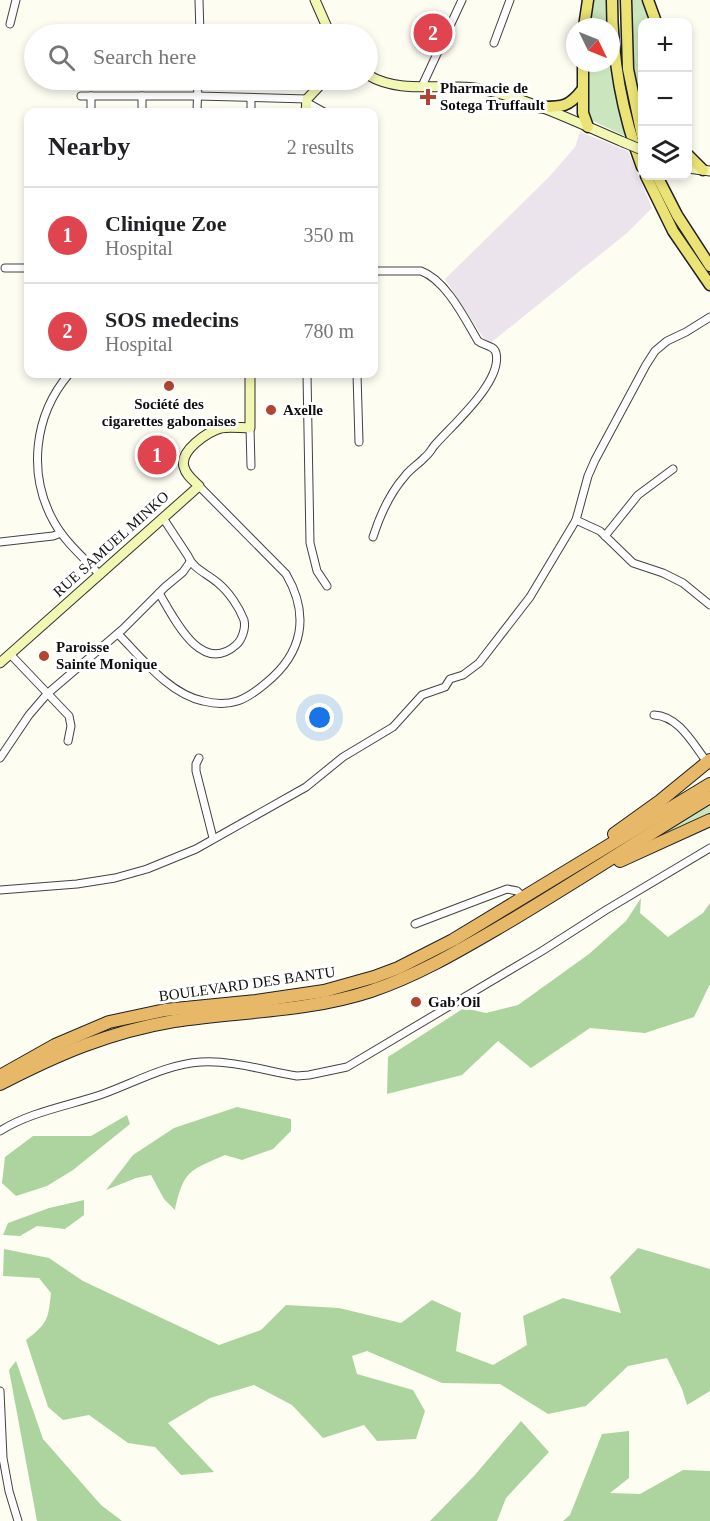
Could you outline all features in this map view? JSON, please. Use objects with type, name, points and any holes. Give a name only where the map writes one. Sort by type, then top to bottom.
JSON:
[{"type":"highway","points":[[548,884],[567,867],[660,801],[709,761]]},
{"type":"highway","name":"BOULEVARD DES BANTU","points":[[0,1076],[56,1045],[165,1011],[284,997],[347,985],[418,959],[548,884],[710,784]]},
{"type":"highway","name":"BOULEVARD DES BANTU","points":[[0,1084],[111,1028],[290,1008],[354,996],[391,984],[427,969],[527,911],[710,797]]},
{"type":"highway","points":[[527,911],[626,858],[710,820]]},
{"type":"highway","points":[[0,1067],[75,1033],[111,1028]]},
{"type":"highway","points":[[0,1092],[111,1028]]},
{"type":"main road","points":[[585,18],[588,0]]},
{"type":"main road","points":[[612,0],[618,79],[638,154]]},
{"type":"main road","points":[[626,0],[628,69],[640,126]]},
{"type":"main road","points":[[648,0],[655,18]]},
{"type":"main road","points":[[583,72],[583,113],[588,127]]},
{"type":"main road","points":[[540,107],[567,105],[582,89]]},
{"type":"main road","points":[[692,159],[706,171]]},
{"type":"main road","points":[[648,180],[667,221],[710,285]]},
{"type":"main road","points":[[659,180],[683,225],[710,266]]},
{"type":"street","points":[[10,24],[16,0]]},
{"type":"street","points":[[199,0],[200,24]]},
{"type":"street","points":[[315,0],[326,24]]},
{"type":"street","points":[[422,86],[462,0]]},
{"type":"street","points":[[494,43],[510,0]]},
{"type":"street","points":[[378,79],[387,83],[422,86],[449,85],[513,97],[638,148]]},
{"type":"street","points":[[197,90],[197,108]]},
{"type":"street","points":[[306,108],[307,100],[316,90]]},
{"type":"street","points":[[81,96],[197,96],[307,100],[318,108]]},
{"type":"street","points":[[91,108],[92,96]]},
{"type":"street","points":[[142,96],[142,108]]},
{"type":"street","points":[[251,98],[251,108]]},
{"type":"street","points":[[5,268],[24,268]]},
{"type":"street","points":[[373,537],[385,506],[398,484],[447,434],[490,379],[495,367],[496,350],[478,341],[456,304],[435,278],[428,273],[378,271]]},
{"type":"street","points":[[0,890],[77,884],[115,878],[147,869],[196,849],[306,787],[343,757],[393,727],[423,695],[445,687],[450,679],[463,675],[479,663],[530,597],[576,520],[588,476],[595,460],[651,357],[667,341],[710,317]]},
{"type":"street","points":[[66,378],[46,410],[40,426],[37,464],[43,497],[62,532],[100,575]]},
{"type":"street","points":[[250,378],[251,466]]},
{"type":"street","points":[[307,378],[310,543],[317,571],[327,586]]},
{"type":"street","points":[[357,378],[359,442]]},
{"type":"street","points":[[118,634],[166,681],[202,701],[236,703],[252,695],[286,665],[298,638],[300,621],[295,589],[286,574],[198,486],[183,465],[185,456],[191,447],[219,429],[250,428]]},
{"type":"street","points":[[605,536],[638,495],[673,469]]},
{"type":"street","name":"RUE SAMUEL MINKO","points":[[0,663],[198,486]]},
{"type":"street","points":[[159,593],[190,642],[214,655],[227,653],[241,641],[245,623],[235,602],[220,584],[190,562],[163,518]]},
{"type":"street","points":[[576,520],[594,527],[633,563],[663,573],[683,583],[710,605]]},
{"type":"street","points":[[0,542],[53,536],[62,532]]},
{"type":"street","points":[[0,758],[29,715],[47,694],[118,634],[183,572],[190,562]]},
{"type":"street","points":[[10,654],[69,716],[71,726],[69,741]]},
{"type":"street","points":[[654,715],[665,715],[674,721],[709,761]]},
{"type":"street","points":[[199,758],[196,771],[213,838]]},
{"type":"street","points":[[0,1131],[33,1116],[101,1095],[142,1078],[190,1063],[213,1062],[297,1076],[309,1076],[347,1067],[548,948],[606,909],[710,848]]},
{"type":"street","points":[[415,924],[507,889],[517,891],[524,898]]},
{"type":"street","points":[[0,1391],[3,1458],[9,1491],[18,1521]]},
{"type":"shaded area","points":[[580,132],[628,151],[638,180],[640,180],[652,208],[627,233],[488,345],[445,279],[549,177],[575,147]]},
{"type":"green space","points":[[592,0],[607,0],[607,18],[589,18]]},
{"type":"green space","points":[[631,0],[645,0],[652,18],[638,18],[638,89],[633,60]]},
{"type":"green space","points":[[587,72],[613,72],[627,137],[587,116]]},
{"type":"green space","points":[[710,805],[710,815],[633,851]]},
{"type":"green space","points":[[641,898],[640,913],[668,937],[703,913],[710,903],[710,984],[694,1017],[645,1033],[590,1028],[531,1068],[498,1041],[462,1075],[387,1094],[388,1057],[464,1008],[486,1013],[518,1005],[589,954],[626,921]]},
{"type":"green space","points":[[237,1107],[291,1119],[291,1131],[273,1149],[242,1160],[225,1155],[196,1169],[185,1179],[175,1210],[164,1199],[151,1175],[136,1178],[106,1190],[133,1155],[174,1128]]},
{"type":"green space","points":[[127,1115],[130,1124],[73,1170],[47,1186],[16,1196],[2,1183],[5,1157],[33,1136],[91,1136]]},
{"type":"green space","points":[[84,1200],[84,1215],[65,1229],[37,1226],[20,1236],[3,1235],[8,1223],[49,1208]]},
{"type":"green space","points":[[638,1248],[710,1269],[710,1391],[687,1405],[667,1358],[628,1366],[586,1406],[548,1414],[500,1384],[442,1383],[367,1351],[352,1356],[357,1374],[413,1390],[425,1411],[416,1439],[377,1441],[364,1425],[323,1438],[292,1405],[254,1385],[210,1398],[168,1423],[214,1472],[181,1475],[155,1447],[128,1443],[89,1415],[63,1420],[48,1407],[26,1340],[46,1320],[51,1293],[39,1278],[3,1276],[4,1249],[49,1258],[83,1281],[219,1345],[261,1330],[286,1305],[339,1308],[401,1323],[432,1300],[461,1313],[456,1351],[493,1365],[527,1345],[523,1316],[563,1298],[621,1313],[610,1277]]},
{"type":"green space","points":[[16,1361],[43,1439],[101,1505],[122,1521],[37,1521],[9,1370]]},
{"type":"green space","points":[[521,1421],[549,1452],[506,1498],[497,1521],[430,1521],[474,1476]]},
{"type":"green space","points":[[629,1431],[629,1478],[610,1493],[640,1494],[683,1470],[710,1471],[710,1521],[563,1521],[570,1515],[602,1434]]},
{"type":"place","name":"SOS medecins","points":[[433,33]]},
{"type":"place","name":"Pharmacie de Sotega Truffault","points":[[428,97]]},
{"type":"place","name":"Société des cigarettes gabonaises","points":[[169,386]]},
{"type":"place","name":"Axelle","points":[[271,410]]},
{"type":"place","name":"Clinique Zoe","points":[[157,455]]},
{"type":"place","name":"Paroisse Sainte Monique","points":[[44,656]]},
{"type":"place","name":"Gab’Oil","points":[[416,1002]]}]
